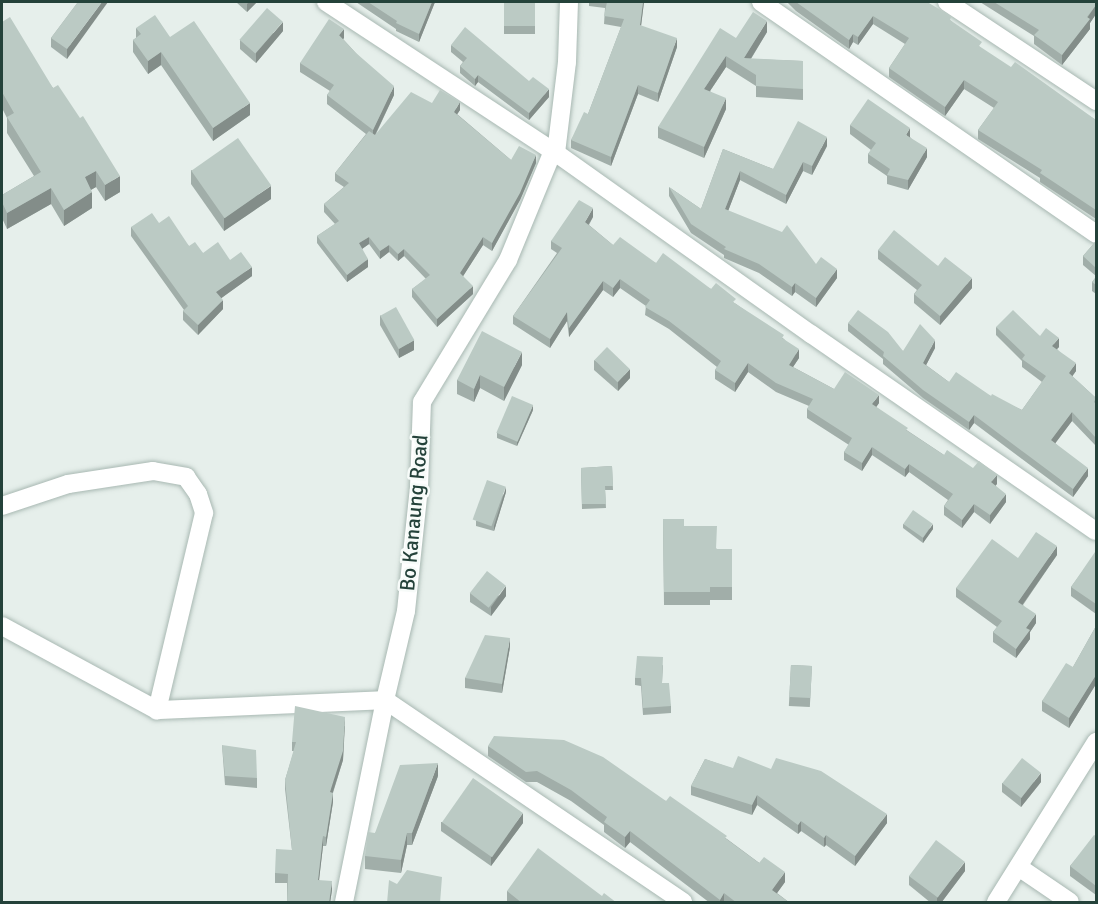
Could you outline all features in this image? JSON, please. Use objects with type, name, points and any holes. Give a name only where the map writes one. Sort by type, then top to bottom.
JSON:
[{"type":"street","points":[[326,2],[554,152],[811,334],[1096,531]]},
{"type":"street","name":"Bo Kanaung Road","points":[[344,903],[385,700],[406,611],[419,487],[422,402],[508,260],[554,152],[567,62],[568,2]]},
{"type":"street","points":[[761,2],[1096,234]]},
{"type":"street","points":[[947,2],[1096,101]]},
{"type":"street","points":[[2,506],[68,484],[153,471],[186,477],[198,494],[204,513],[157,710]]},
{"type":"street","points":[[2,626],[157,710],[385,700],[683,903]]},
{"type":"street","points":[[996,903],[1020,868],[1096,742]]},
{"type":"street","points":[[1020,868],[1070,903]]},
{"type":"building","points":[[78,2],[102,2],[67,49],[51,38]]},
{"type":"building","points":[[368,2],[432,2],[419,34],[396,23],[397,21]]},
{"type":"building","points":[[504,2],[535,2],[535,26],[504,26]]},
{"type":"building","points":[[607,2],[643,2],[640,25],[677,38],[658,93],[638,85],[611,157],[571,140],[584,112],[588,114],[624,19],[604,16]]},
{"type":"building","points":[[796,2],[927,2],[946,13],[951,17],[950,20],[982,42],[979,46],[1011,67],[1015,62],[1096,120],[1096,210],[1040,173],[1042,170],[978,130],[998,102],[964,80],[945,107],[889,68],[909,38],[873,16],[858,37],[853,34],[849,40]]},
{"type":"building","points":[[994,2],[1096,2],[1096,5],[1087,17],[1090,19],[1062,55],[1034,35],[1039,30]]},
{"type":"building","points":[[267,8],[283,22],[255,53],[239,40]]},
{"type":"building","points":[[753,12],[767,21],[744,58],[803,61],[803,89],[756,86],[756,75],[726,56],[704,89],[726,98],[704,147],[658,127],[720,28],[736,38]]},
{"type":"building","points":[[155,15],[170,37],[194,21],[250,103],[213,128],[161,52],[148,61],[133,40],[141,34],[136,28]]},
{"type":"building","points":[[10,17],[53,88],[58,85],[80,118],[83,116],[120,176],[105,185],[96,171],[85,177],[92,192],[64,210],[51,188],[7,213],[2,202],[2,195],[41,172],[7,117],[14,113],[2,92],[2,22]]},
{"type":"building","points":[[329,19],[344,29],[339,35],[356,53],[394,86],[373,130],[327,95],[334,85],[300,63]]},
{"type":"building","points":[[465,27],[529,81],[533,77],[549,89],[529,113],[478,75],[475,79],[460,66],[467,58],[451,45]]},
{"type":"building","points":[[440,90],[460,102],[454,112],[511,160],[519,146],[536,155],[520,193],[492,243],[483,237],[460,273],[473,286],[437,319],[412,289],[430,275],[404,249],[398,254],[389,245],[380,251],[369,237],[359,243],[368,259],[347,275],[317,236],[339,221],[324,204],[349,183],[335,173],[369,131],[375,135],[411,92],[432,103]]},
{"type":"building","points":[[868,99],[910,128],[906,135],[927,148],[908,180],[887,175],[890,169],[868,154],[876,143],[850,125]]},
{"type":"building","points":[[798,121],[827,137],[812,166],[803,162],[786,195],[740,171],[725,209],[782,232],[787,225],[816,264],[821,257],[837,269],[816,298],[795,283],[792,287],[759,264],[724,249],[726,247],[691,224],[669,187],[701,209],[723,149],[773,169]]},
{"type":"building","points":[[238,138],[271,186],[225,218],[191,171]]},
{"type":"building","points":[[579,200],[593,208],[585,222],[613,245],[620,237],[656,263],[663,253],[711,289],[716,283],[736,299],[733,302],[784,335],[782,338],[799,349],[789,365],[834,389],[845,372],[879,395],[872,404],[908,428],[906,430],[944,455],[947,450],[973,468],[979,461],[997,475],[991,482],[1006,494],[990,515],[974,504],[962,520],[944,506],[953,494],[909,464],[905,469],[872,447],[862,463],[844,452],[852,438],[807,409],[813,399],[776,383],[748,363],[735,383],[715,370],[721,361],[669,321],[645,307],[650,300],[620,279],[613,288],[603,281],[569,328],[567,312],[550,339],[513,316],[562,248],[551,241]]},
{"type":"building","points":[[152,213],[159,223],[169,216],[189,246],[195,242],[203,253],[218,242],[230,260],[241,252],[252,267],[216,292],[223,300],[198,325],[183,311],[188,306],[131,227]]},
{"type":"building","points":[[894,230],[938,266],[945,257],[972,278],[940,316],[914,294],[922,285],[878,250]]},
{"type":"building","points":[[1096,241],[1096,268],[1083,256]]},
{"type":"building","points":[[396,307],[414,340],[399,349],[380,316]]},
{"type":"building","points":[[858,310],[888,332],[903,351],[920,324],[935,340],[923,363],[949,382],[956,372],[991,396],[992,394],[1022,410],[1046,376],[1022,359],[1025,355],[996,327],[1013,310],[1040,336],[1046,328],[1059,338],[1052,346],[1076,363],[1069,373],[1096,398],[1094,402],[1096,404],[1096,438],[1072,412],[1051,440],[1088,468],[1073,489],[974,415],[969,422],[923,390],[883,356],[884,352],[848,323]]},
{"type":"building","points":[[482,331],[522,352],[504,387],[480,375],[474,389],[457,380]]},
{"type":"building","points":[[607,347],[630,369],[618,382],[594,360]]},
{"type":"building","points":[[512,396],[533,405],[518,442],[496,433]]},
{"type":"building","points":[[612,466],[613,486],[605,486],[606,504],[582,504],[581,468]]},
{"type":"building","points":[[487,480],[506,487],[491,526],[473,519]]},
{"type":"building","points":[[913,510],[933,524],[923,538],[903,524]]},
{"type":"building","points":[[663,519],[684,519],[684,526],[717,526],[716,549],[732,549],[732,587],[710,587],[710,592],[664,592]]},
{"type":"building","points":[[1036,532],[1057,546],[1018,602],[1036,614],[1026,628],[1030,630],[1016,649],[993,632],[1002,621],[956,588],[992,539],[1018,558]]},
{"type":"building","points":[[1096,553],[1096,604],[1071,587]]},
{"type":"building","points":[[487,571],[506,586],[489,608],[470,593]]},
{"type":"building","points":[[1096,626],[1096,675],[1069,718],[1042,701],[1066,663],[1073,667]]},
{"type":"building","points":[[485,635],[510,638],[502,684],[465,678]]},
{"type":"building","points":[[637,656],[663,657],[662,683],[669,683],[671,706],[643,708],[641,678],[635,678]]},
{"type":"building","points":[[791,665],[812,666],[810,698],[789,697]]},
{"type":"building","points":[[295,706],[345,717],[343,751],[330,792],[333,793],[326,837],[323,836],[318,880],[332,881],[329,903],[287,903],[288,874],[275,873],[276,849],[292,850],[285,780],[296,742],[292,742]]},
{"type":"building","points":[[494,736],[564,740],[603,757],[666,801],[670,796],[727,836],[725,838],[759,863],[764,857],[785,872],[772,890],[790,903],[737,903],[724,893],[720,900],[630,831],[625,837],[604,822],[607,817],[571,790],[537,771],[526,772],[488,746]]},
{"type":"building","points":[[222,745],[256,750],[257,778],[225,776]]},
{"type":"building","points":[[738,756],[771,769],[776,758],[821,771],[887,814],[855,856],[826,835],[824,838],[801,821],[798,825],[757,795],[752,805],[691,786],[705,759],[733,768]]},
{"type":"building","points":[[1022,758],[1041,773],[1021,798],[1002,783]]},
{"type":"building","points":[[438,763],[412,833],[407,833],[401,860],[365,856],[368,832],[375,833],[400,765]]},
{"type":"building","points":[[473,778],[523,813],[492,857],[442,822]]},
{"type":"building","points":[[1094,835],[1096,836],[1096,886],[1070,866]]},
{"type":"building","points":[[936,840],[965,862],[938,898],[909,876]]},
{"type":"building","points":[[538,848],[602,896],[604,893],[617,903],[522,903],[507,891]]},
{"type":"building","points":[[407,870],[442,877],[440,903],[387,903],[389,880],[397,884]]}]
